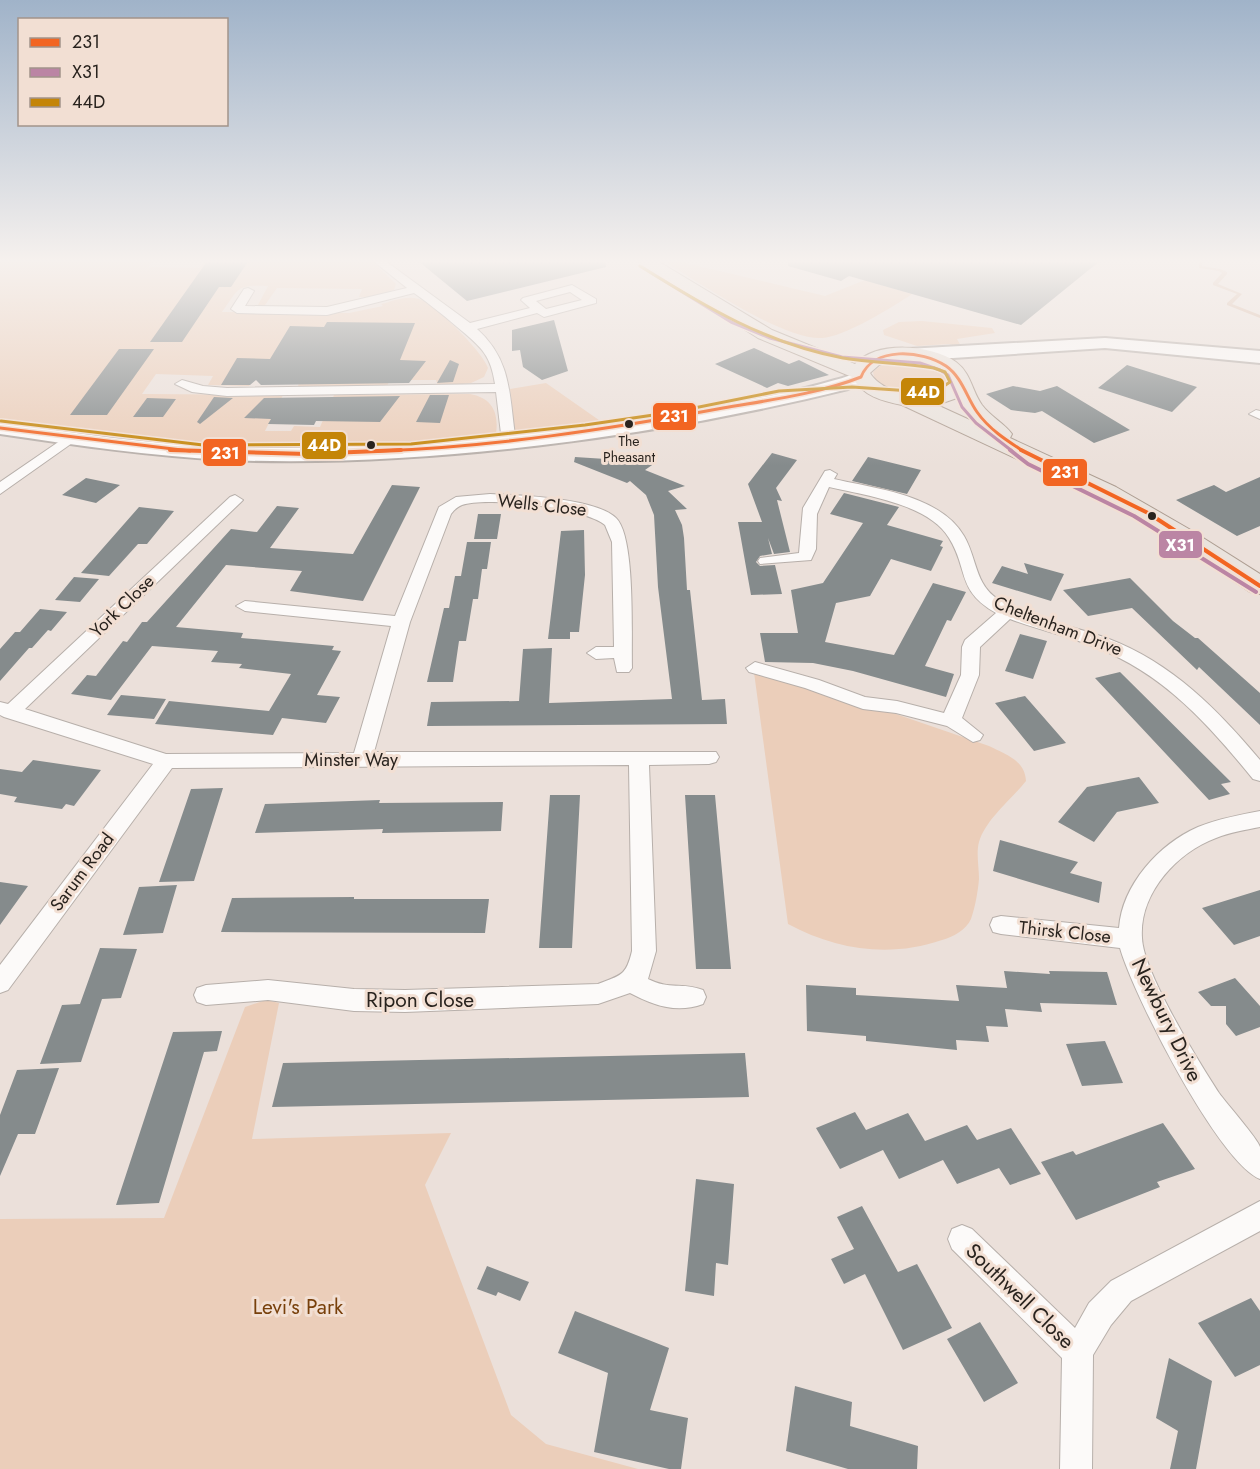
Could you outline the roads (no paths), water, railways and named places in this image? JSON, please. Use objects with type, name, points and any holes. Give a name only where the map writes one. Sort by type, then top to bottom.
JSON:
[{"type":"main road","points":[[756,329],[860,375],[867,385],[1033,458],[1138,509],[1225,561],[1260,586]]},
{"type":"main road","points":[[771,329],[843,350],[898,355],[943,363],[959,380],[969,403],[981,418],[1033,458]]},
{"type":"main road","points":[[0,428],[168,449],[259,454],[411,451],[509,442],[675,419],[841,385],[860,375],[866,363],[898,355],[1138,344],[1260,357]]},
{"type":"main road","points":[[779,398],[851,394],[900,398],[941,397],[952,393],[959,380],[976,366],[999,356],[1047,347]]},
{"type":"street","points":[[467,329],[492,351],[499,368],[509,442]]},
{"type":"street","points":[[183,384],[203,390],[255,391],[500,388]]},
{"type":"street","points":[[0,489],[70,438]]},
{"type":"street","name":"Cheltenham Drive","points":[[766,561],[805,557],[809,551],[807,529],[810,511],[828,478],[905,502],[940,520],[958,538],[967,568],[979,591],[989,601],[1009,611],[1104,643],[1165,675],[1205,709],[1260,774]]},
{"type":"street","name":"Wells Close","points":[[362,760],[401,622],[443,513],[460,495],[480,499],[577,506],[595,511],[608,519],[618,530],[622,660],[596,653]]},
{"type":"street","name":"York Close","points":[[6,710],[233,508]]},
{"type":"street","points":[[245,606],[267,601],[401,622]]},
{"type":"street","points":[[951,720],[970,675],[971,647],[974,640],[1009,611]]},
{"type":"street","points":[[755,668],[812,684],[863,703],[897,707],[937,719],[951,720],[974,735]]},
{"type":"street","name":"Minster Way","points":[[6,710],[166,762],[710,757]]},
{"type":"street","points":[[639,758],[644,951],[639,973],[632,982],[661,996],[694,997]]},
{"type":"street","name":"Sarum Road","points":[[0,983],[166,762]]},
{"type":"street","name":"Newbury Drive","points":[[1260,819],[1203,834],[1174,852],[1149,880],[1139,899],[1131,917],[1130,939],[1157,1009],[1189,1070],[1209,1104],[1260,1166]]},
{"type":"street","name":"Thirsk Close","points":[[1001,925],[1130,939]]},
{"type":"street","name":"Ripon Close","points":[[206,995],[268,990],[354,1000],[505,999],[598,994],[632,982]]},
{"type":"street","points":[[1076,1469],[1078,1352],[1100,1314],[1121,1291],[1260,1215]]},
{"type":"street","name":"Southwell Close","points":[[962,1239],[1078,1352]]},
{"type":"place","name":"The Pheasant","points":[[629,424]]},
{"type":"park label","name":"Levi's Park","points":[[298,1307]]}]
